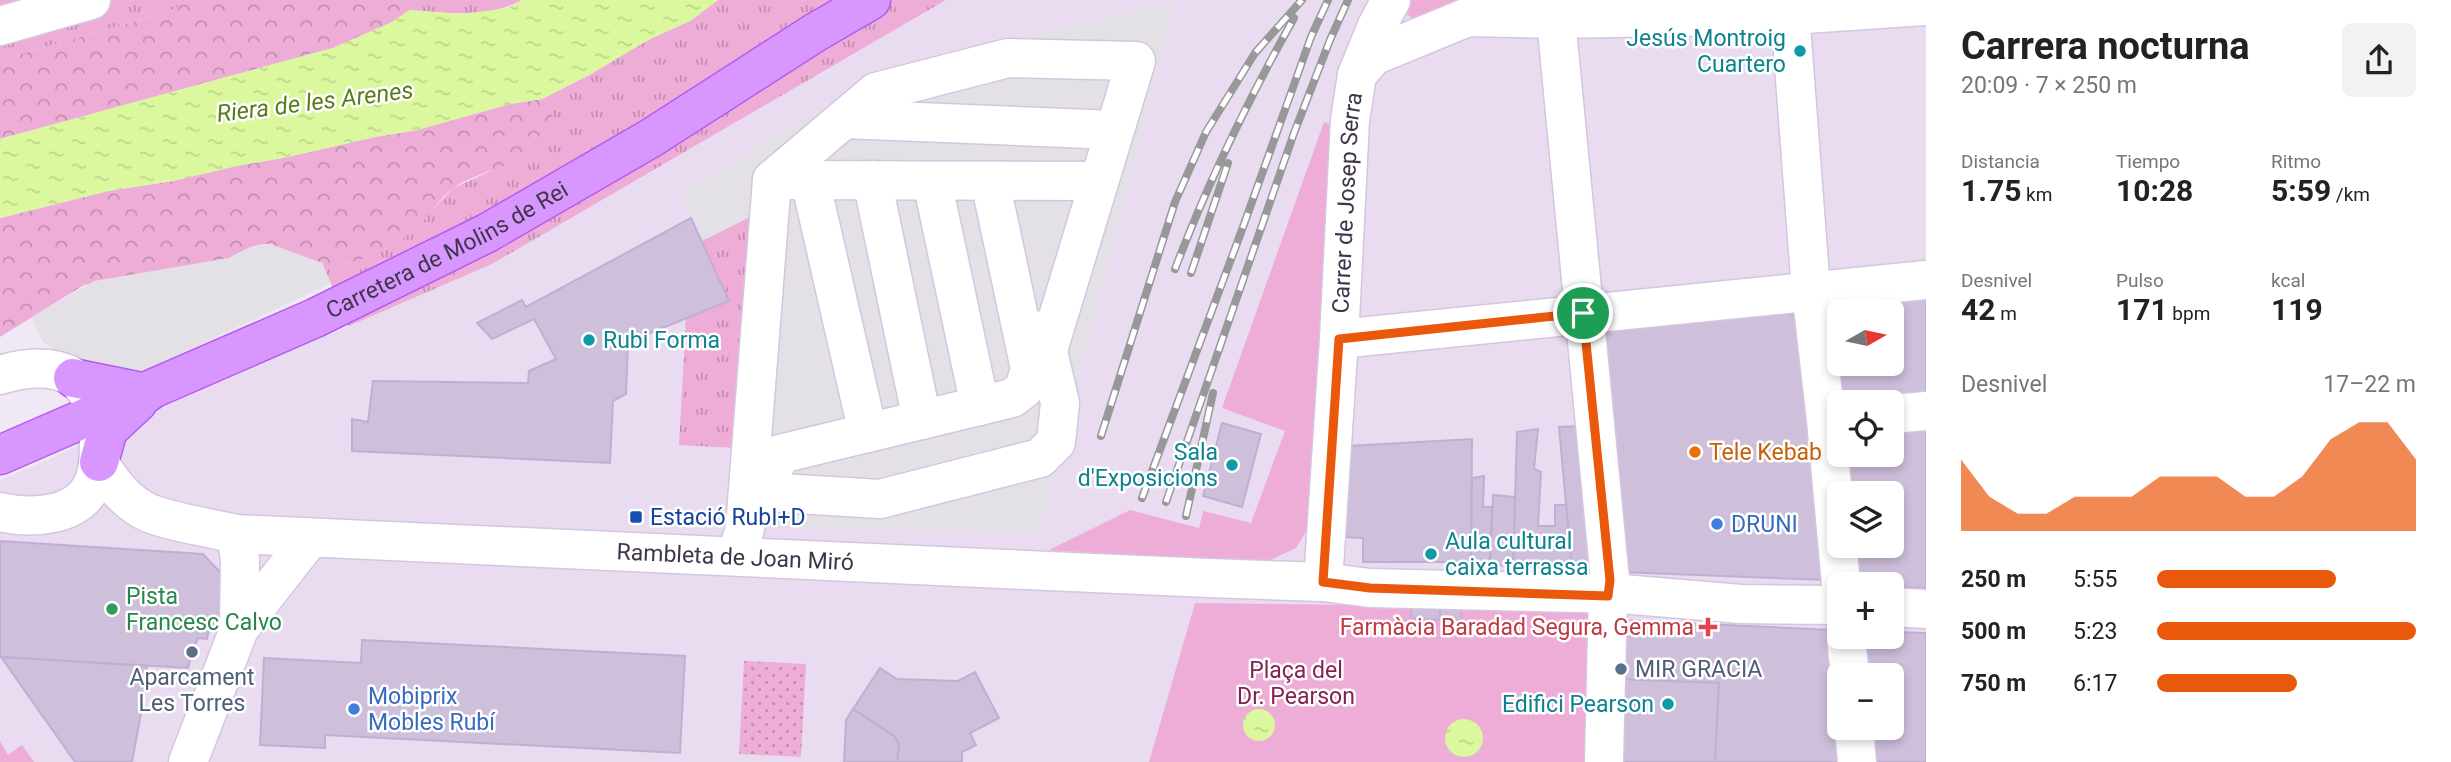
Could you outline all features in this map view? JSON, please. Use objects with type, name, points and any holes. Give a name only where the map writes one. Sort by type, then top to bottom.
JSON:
[{"type":"main road","name":"Carretera de Molins de Rei","points":[[0,455],[326,313],[487,233],[651,138],[816,32],[871,0]]},
{"type":"main road","points":[[73,378],[147,393]]},
{"type":"main road","points":[[99,462],[108,430],[147,393]]},
{"type":"street","points":[[0,26],[91,0]]},
{"type":"street","name":"Carrer de Josep Serra","points":[[1323,582],[1350,120],[1357,75],[1391,0]]},
{"type":"street","points":[[1357,75],[1373,56],[1480,8],[1556,19],[1790,8],[1926,6]]},
{"type":"street","points":[[1790,8],[1811,290],[1828,390]]},
{"type":"street","points":[[1556,19],[1610,580],[1604,762]]},
{"type":"street","points":[[744,556],[764,492],[772,180],[876,92],[1008,58],[1136,61],[1097,181],[1048,350]]},
{"type":"street","points":[[844,120],[1114,130]]},
{"type":"street","points":[[772,180],[1097,181]]},
{"type":"street","points":[[810,180],[869,433]]},
{"type":"street","points":[[872,180],[922,420]]},
{"type":"street","points":[[932,181],[980,406]]},
{"type":"street","points":[[766,442],[869,433],[1012,398],[1024,388],[1030,369],[1000,181]]},
{"type":"street","points":[[764,492],[880,499],[1040,458],[1056,442],[1059,402],[1048,350],[1000,181]]},
{"type":"street","points":[[1339,339],[1926,279]]},
{"type":"street","points":[[0,375],[17,369],[51,369],[73,378],[86,392],[98,413],[99,462],[93,483],[85,494],[69,507],[42,516]]},
{"type":"street","points":[[1904,413],[1926,411]]},
{"type":"street","points":[[744,556],[745,528],[766,442]]},
{"type":"street","name":"Rambleta de Joan Miró","points":[[99,462],[113,484],[150,514],[236,534],[1323,582],[1370,588],[1608,596],[1622,594],[1741,604],[1827,605]]},
{"type":"street","points":[[1835,467],[1840,572]]},
{"type":"street","name":"Rambleta de Joan Miró","points":[[0,512],[20,516],[130,517],[150,514]]},
{"type":"street","points":[[236,534],[240,560],[239,629]]},
{"type":"street","points":[[188,762],[239,629],[310,538]]},
{"type":"street","points":[[1904,608],[1926,609]]},
{"type":"street","points":[[1855,740],[1857,762]]},
{"type":"shaded area","points":[[946,0],[1926,0],[1926,762],[0,762],[0,480],[108,430],[492,264]]},
{"type":"shaded area","points":[[1175,2],[1039,533],[733,527],[751,216],[702,241],[682,194],[890,68]]},
{"type":"shaded area","points":[[271,244],[322,263],[331,283],[144,371],[74,363],[42,341],[32,317],[94,281],[229,258],[250,247]]},
{"type":"green space","points":[[0,0],[190,0],[168,12],[0,60]]},
{"type":"green space","points":[[190,0],[416,0],[410,10],[392,22],[333,48],[0,139],[0,60],[168,12]]},
{"type":"green space","points":[[416,0],[522,0],[495,10],[467,13],[410,10]]},
{"type":"green space","points":[[718,0],[946,0],[492,264],[349,326],[322,263],[347,263],[392,245],[411,232],[453,188],[524,156],[552,102],[542,99],[650,39],[690,21]]},
{"type":"green space","points":[[1409,0],[1466,0],[1418,22],[1405,13]]},
{"type":"green space","points":[[542,99],[552,102],[551,123],[544,138],[532,151],[452,189],[412,231],[376,253],[355,261],[329,264],[271,244],[259,245],[229,258],[84,285],[0,337],[0,218],[108,191],[173,181],[417,130],[510,104]]},
{"type":"green space","points":[[1324,122],[1338,127],[1309,527],[1296,548],[1261,564],[1049,550],[1130,510],[1199,528],[1203,511],[1251,523],[1285,431],[1222,408]]},
{"type":"green space","points":[[752,216],[737,448],[679,445],[686,319],[729,301],[702,241]]},
{"type":"green space","name":"Plaça del Dr. Pearson","points":[[1195,603],[1592,608],[1588,762],[1149,762]]},
{"type":"green space","points":[[744,661],[806,664],[801,757],[739,754]]},
{"type":"green space","points":[[0,741],[8,755],[22,745],[34,762],[0,762]]},
{"type":"water","name":"Riera de les Arenes","points":[[522,0],[718,0],[690,21],[650,39],[542,99],[510,104],[417,130],[173,181],[108,191],[0,218],[0,139],[333,48],[392,22],[410,10],[463,14],[508,8]]},
{"type":"water","points":[[1259,709],[1270,714],[1275,725],[1270,736],[1259,741],[1248,736],[1243,725],[1248,714]]},
{"type":"water","points":[[1464,719],[1477,725],[1483,738],[1477,751],[1464,757],[1451,751],[1445,738],[1451,725]]},
{"type":"building","name":"Rubi Forma","points":[[691,218],[729,301],[628,342],[626,394],[613,401],[610,463],[352,451],[352,419],[368,422],[373,381],[528,383],[529,371],[556,359],[534,319],[492,339],[477,323],[522,300],[526,307]]},
{"type":"building","points":[[1926,292],[1926,398],[1904,400],[1904,390],[1837,390],[1835,376],[1904,376],[1904,299],[1867,299]]},
{"type":"building","points":[[1779,304],[1803,324],[1826,580],[1621,572],[1597,325]]},
{"type":"building","points":[[1926,422],[1926,588],[1904,587],[1904,572],[1853,572],[1851,558],[1904,558],[1904,481],[1843,481],[1841,467],[1904,467],[1904,425]]},
{"type":"building","name":"Sala d'Exposicions","points":[[1222,423],[1261,434],[1242,507],[1203,496]]},
{"type":"building","points":[[1580,426],[1596,573],[1572,569],[1559,427]]},
{"type":"building","points":[[1538,429],[1534,469],[1541,472],[1538,526],[1555,526],[1555,505],[1566,505],[1572,569],[1513,566],[1517,432]]},
{"type":"building","points":[[1472,439],[1471,562],[1363,562],[1363,538],[1343,537],[1348,446]]},
{"type":"building","points":[[1484,476],[1483,507],[1492,507],[1490,565],[1471,562],[1472,478]]},
{"type":"building","points":[[1493,495],[1515,497],[1513,566],[1490,565]]},
{"type":"building","name":"Pista Francesc Calvo","points":[[0,541],[203,554],[220,572],[226,585],[221,615],[209,630],[207,639],[198,638],[188,668],[0,657]]},
{"type":"building","points":[[1411,606],[1440,606],[1440,620],[1411,618]]},
{"type":"building","points":[[1440,606],[1461,606],[1462,620],[1440,620]]},
{"type":"building","points":[[1621,620],[1827,630],[1827,649],[1833,649],[1834,663],[1827,663],[1827,740],[1841,740],[1843,762],[1615,762]]},
{"type":"building","points":[[1904,632],[1926,633],[1926,762],[1869,762],[1867,740],[1904,740],[1904,663],[1860,663],[1859,649],[1904,649]]},
{"type":"building","points":[[362,640],[685,656],[680,753],[325,735],[325,748],[260,745],[264,658],[361,663]]},
{"type":"building","points":[[1,657],[147,666],[132,762],[75,762]]},
{"type":"building","points":[[880,668],[897,679],[958,681],[975,672],[999,718],[970,733],[976,745],[962,752],[962,762],[897,762],[899,745],[895,737],[853,709]]},
{"type":"building","name":"Edifici Pearson","points":[[1619,679],[1719,683],[1715,762],[1615,762]]},
{"type":"building","points":[[853,709],[895,737],[899,745],[897,762],[844,762],[846,720]]},
{"type":"railway","points":[[1101,436],[1175,202],[1206,132],[1255,53],[1302,0]]},
{"type":"railway","points":[[1142,498],[1311,37],[1328,0]]},
{"type":"railway","points":[[1166,502],[1294,133],[1348,0]]},
{"type":"railway","points":[[1175,269],[1230,142],[1294,18]]},
{"type":"railway","points":[[1191,273],[1228,163]]},
{"type":"railway","points":[[1186,516],[1213,393]]},
{"type":"place","name":"Jesús Montroig Cuartero","points":[[1800,51]]},
{"type":"place","name":"Rubi Forma","points":[[589,340]]},
{"type":"place","name":"Tele Kebab","points":[[1695,452]]},
{"type":"place","name":"Sala d'Exposicions","points":[[1232,465]]},
{"type":"place","name":"Estació RubI+D","points":[[636,517]]},
{"type":"place","name":"DRUNI","points":[[1717,524]]},
{"type":"place","name":"Aula cultural caixa terrassa","points":[[1431,554]]},
{"type":"place","name":"Pista Francesc Calvo","points":[[112,609]]},
{"type":"place","name":"Farmàcia Baradad Segura, Gemma","points":[[1708,627]]},
{"type":"place","name":"Aparcament Les Torres","points":[[192,652]]},
{"type":"place","name":"MIR GRACIA","points":[[1621,669]]},
{"type":"place","name":"Edifici Pearson","points":[[1668,704]]},
{"type":"place","name":"Mobiprix Mobles Rubí","points":[[354,709]]},
{"type":"route","points":[[1583,313],[1610,580],[1608,596],[1370,588],[1323,582],[1339,339],[1583,313]]}]
